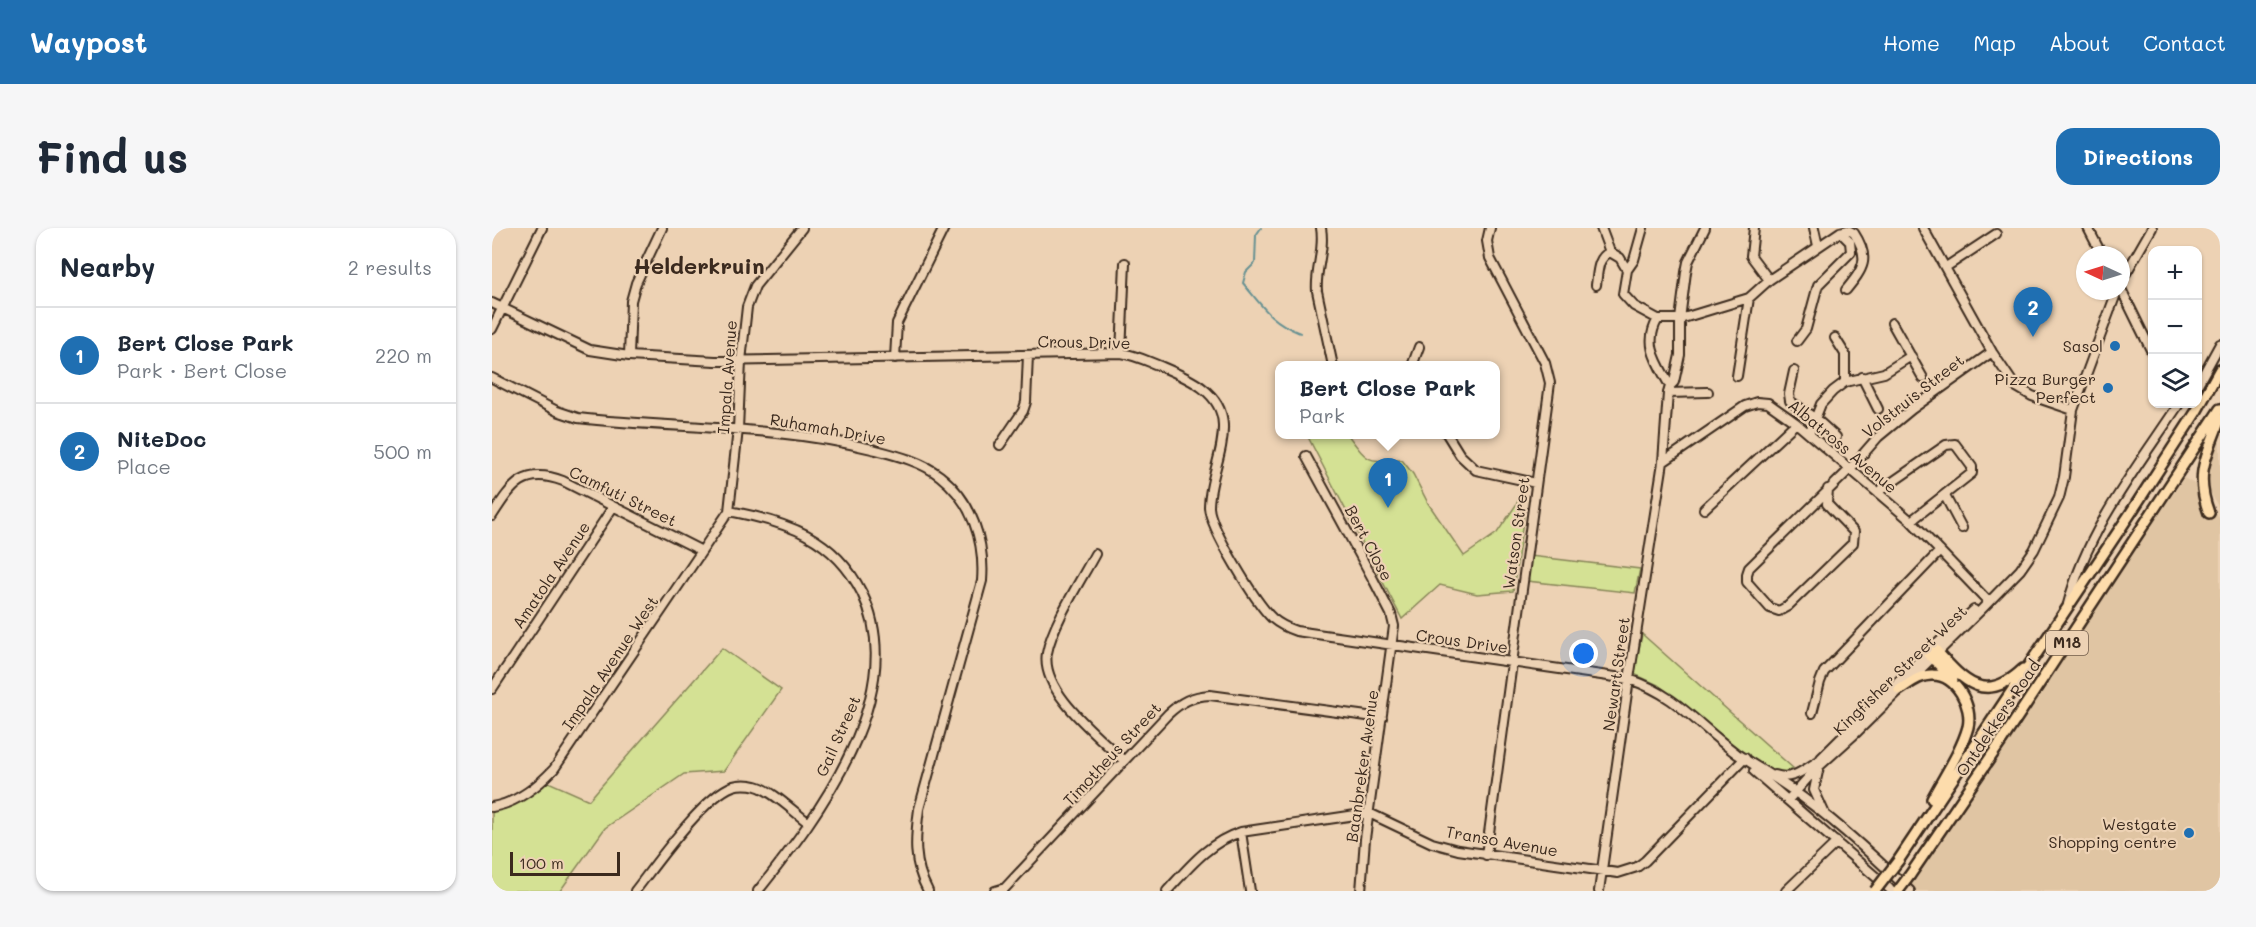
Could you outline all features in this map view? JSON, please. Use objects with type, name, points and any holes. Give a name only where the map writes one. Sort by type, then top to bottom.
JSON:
[{"type":"main road","name":"Ontdekkers Road","points":[[1875,891],[1898,861],[2066,611],[2196,412],[2220,369]]},
{"type":"main road","name":"Ontdekkers Road","points":[[1898,891],[2003,739],[2220,409]]},
{"type":"main road","points":[[2208,513],[2202,494],[2201,476],[2220,419]]},
{"type":"main road","points":[[1932,653],[1959,676],[1980,688],[2002,684],[2019,673],[2031,661]]},
{"type":"main road","points":[[1914,836],[1962,743],[1969,718],[1969,702],[1963,690],[1932,653]]},
{"type":"main road","points":[[1899,690],[1921,677],[1941,676],[1948,679],[1958,689],[1969,718]]},
{"type":"street","points":[[492,328],[542,228]]},
{"type":"street","points":[[629,356],[631,301],[636,283],[662,228]]},
{"type":"street","name":"Impala Avenue","points":[[729,511],[738,429],[744,322],[749,298],[769,267],[802,228]]},
{"type":"street","points":[[895,358],[897,323],[944,228]]},
{"type":"street","points":[[1321,228],[1322,245],[1316,284],[1331,361]]},
{"type":"street","name":"Watson Street","points":[[1486,855],[1549,397],[1548,373],[1490,258],[1487,246],[1490,228]]},
{"type":"street","points":[[1601,228],[1610,252],[1620,258],[1627,270]]},
{"type":"street","points":[[1643,228],[1634,260],[1627,270],[1623,290],[1626,298],[1634,306],[1658,320],[1680,319],[1749,298],[1769,280],[1818,246],[1840,232],[1848,230],[1854,232],[1864,260],[1861,272],[1845,290]]},
{"type":"street","name":"Newart Street","points":[[1599,891],[1663,462],[1669,389],[1677,371],[1681,340],[1680,319],[1688,262],[1705,228]]},
{"type":"street","points":[[1754,228],[1751,256],[1769,280]]},
{"type":"street","points":[[1814,228],[1818,246]]},
{"type":"street","points":[[1923,228],[1992,352],[2019,389],[2032,396],[2073,410]]},
{"type":"street","points":[[2088,228],[2097,246]]},
{"type":"street","points":[[2130,266],[2152,228]]},
{"type":"street","points":[[1797,341],[1806,328],[1818,285],[1851,252],[1850,242],[1840,232]]},
{"type":"street","points":[[1946,267],[1996,234]]},
{"type":"street","points":[[1596,285],[1601,258],[1610,252]]},
{"type":"street","points":[[1121,353],[1125,263]]},
{"type":"street","points":[[1737,376],[1749,298]]},
{"type":"street","name":"Kingfisher Street West","points":[[1757,768],[1786,778],[1793,777],[1819,764],[1899,690],[1932,653],[2027,561],[2059,498],[2073,410],[2115,300]]},
{"type":"street","points":[[2124,300],[2148,344]]},
{"type":"street","name":"Crous Drive","points":[[492,303],[590,350],[629,356],[741,361],[1121,353],[1136,356],[1194,382],[1209,394],[1217,405],[1222,417],[1222,437],[1210,495],[1210,513],[1239,571],[1267,613],[1278,623],[1296,631],[1629,679],[1654,688],[1678,704],[1742,758],[1892,891]]},
{"type":"street","points":[[1658,320],[1651,331],[1651,340],[1669,389],[1708,392]]},
{"type":"street","points":[[1892,323],[1923,378]]},
{"type":"street","points":[[1835,338],[1845,354],[1845,382]]},
{"type":"street","points":[[2202,377],[2220,344]]},
{"type":"street","points":[[1414,361],[1419,347]]},
{"type":"street","name":"Volstruis Street","points":[[1828,489],[1827,504],[1854,532],[1854,540],[1851,546],[1784,610],[1770,608],[1747,580],[1749,568],[1828,489],[1850,469],[1878,437],[1912,409],[1992,352]]},
{"type":"street","points":[[1000,445],[1023,411],[1026,402],[1028,355]]},
{"type":"street","points":[[1809,434],[1824,399],[1845,382],[1884,373],[1911,356]]},
{"type":"street","points":[[1794,371],[1789,394],[1790,402],[1816,419],[1836,437]]},
{"type":"street","points":[[1862,377],[1878,409]]},
{"type":"street","name":"Ruhamah Drive","points":[[492,378],[557,411],[578,418],[738,429],[851,444],[903,457],[940,476],[964,502],[977,530],[984,560],[982,581],[917,818],[916,858],[918,871],[927,891]]},
{"type":"street","name":"Albatross Avenue","points":[[1663,462],[1730,415],[1753,403],[1768,403],[1796,423],[1911,521],[1986,599]]},
{"type":"street","name":"Ontdekkers Road","points":[[2066,611],[2078,573],[2104,519],[2176,408]]},
{"type":"street","points":[[1704,509],[1796,423]]},
{"type":"street","points":[[1450,439],[1460,455],[1476,471],[1536,483]]},
{"type":"street","points":[[1878,492],[1946,445],[1953,443],[1970,464],[1972,471],[1970,476],[1911,521]]},
{"type":"street","name":"Bert Close","points":[[1306,456],[1391,614],[1394,633],[1391,645]]},
{"type":"street","name":"Camfuti Street","points":[[492,516],[512,486],[519,480],[544,475],[555,478],[702,551]]},
{"type":"street","points":[[1945,496],[1962,528]]},
{"type":"street","name":"Amatola Avenue","points":[[492,689],[613,507]]},
{"type":"street","name":"Impala Avenue West","points":[[492,807],[512,802],[543,781],[554,769],[729,511]]},
{"type":"street","name":"Gail Street","points":[[729,511],[767,519],[814,538],[846,568],[871,612],[876,644],[876,668],[872,693],[844,765],[809,823],[758,891]]},
{"type":"street","points":[[1812,713],[1824,672],[1940,551]]},
{"type":"street","points":[[1095,554],[1052,636],[1047,653],[1048,670],[1057,692],[1124,761]]},
{"type":"street","name":"Kingfisher Street West","points":[[1786,798],[1986,599],[1996,592]]},
{"type":"street","name":"Baanbreker Avenue","points":[[1361,891],[1391,645]]},
{"type":"street","name":"Timotheus Street","points":[[995,891],[1005,890],[1179,704],[1200,695],[1210,695],[1382,718]]},
{"type":"street","name":"Crous Drive","points":[[1742,758],[1793,790],[1830,819],[1910,891]]},
{"type":"street","name":"Transo Avenue","points":[[1369,813],[1432,843],[1486,855],[1618,873],[1637,867],[1742,758]]},
{"type":"street","points":[[1819,764],[1814,784],[1815,795],[1830,819]]},
{"type":"street","points":[[635,891],[702,808],[720,792],[735,785],[756,786],[766,791],[809,823]]},
{"type":"street","points":[[1167,891],[1215,843],[1241,832],[1369,813]]},
{"type":"street","points":[[1241,832],[1250,891]]},
{"type":"street","points":[[1786,891],[1837,842]]},
{"type":"shaded area","points":[[2220,432],[2220,510],[2207,486],[2213,445]]},
{"type":"shaded area","name":"Westgate Shopping centre","points":[[2184,478],[2203,489],[2220,520],[2220,891],[1902,891]]},
{"type":"green space","points":[[1309,439],[1351,439],[1370,459],[1402,460],[1464,556],[1497,533],[1516,505],[1526,484],[1519,517],[1524,514],[1513,591],[1477,594],[1440,585],[1402,619]]},
{"type":"green space","points":[[1530,556],[1640,569],[1635,593],[1527,581]]},
{"type":"green space","points":[[1642,634],[1793,768],[1781,774],[1757,763],[1658,685],[1634,674]]},
{"type":"green space","points":[[722,648],[781,690],[724,771],[684,774],[605,828],[560,891],[492,891],[492,808],[516,798],[544,780],[589,800]]},
{"type":"waterway","points":[[1261,228],[1256,235],[1255,263],[1246,272],[1243,283],[1274,318],[1300,333]]},
{"type":"place","name":"NiteDoc","points":[[2033,337]]},
{"type":"place","name":"Sasol","points":[[2115,346]]},
{"type":"place","name":"Pizza Burger Perfect","points":[[2108,388]]},
{"type":"place","name":"Bert Close Park","points":[[1388,508]]},
{"type":"place","name":"Westgate Shopping centre","points":[[2189,833]]},
{"type":"district","name":"Helderkruin","points":[[699,266]]}]
